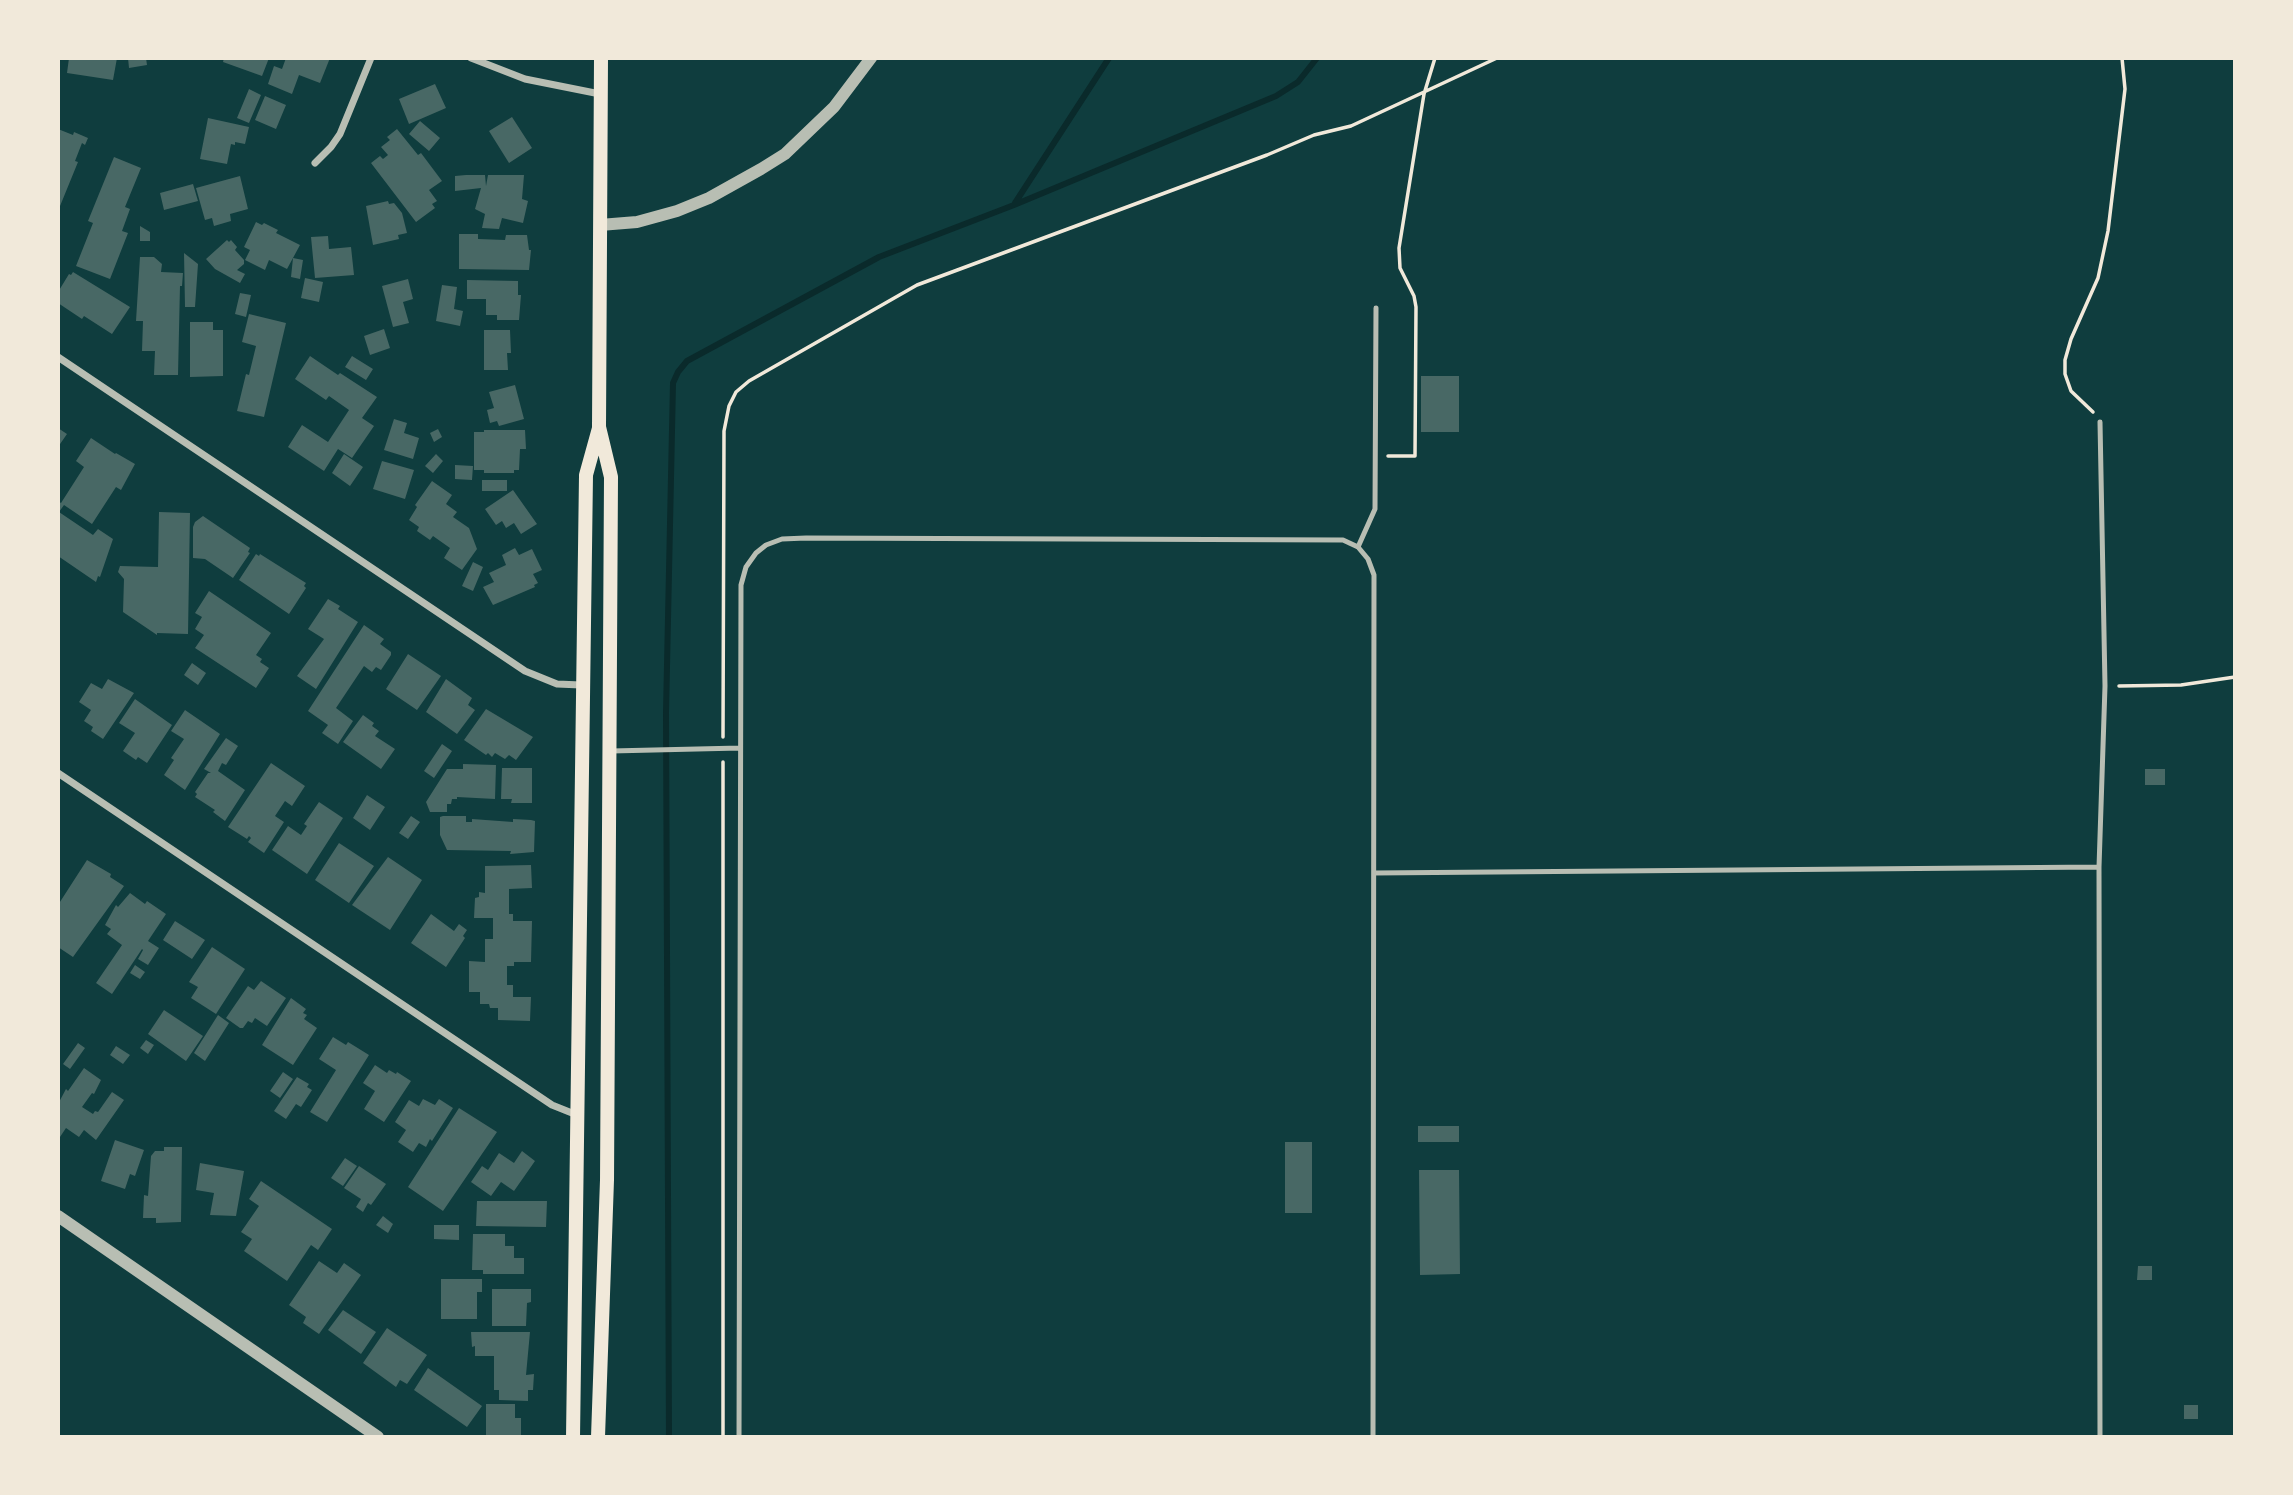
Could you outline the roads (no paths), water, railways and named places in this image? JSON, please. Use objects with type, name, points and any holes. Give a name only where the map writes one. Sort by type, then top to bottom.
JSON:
[{"type":"main road","points":[[598,1437],[607,1180],[611,477],[599,427],[601,58]]},
{"type":"main road","points":[[573,1437],[586,475],[599,427]]},
{"type":"street","points":[[315,163],[340,134],[371,58]]},
{"type":"street","points":[[471,58],[525,79],[601,94]]},
{"type":"street","points":[[600,225],[638,222],[677,211],[709,198],[761,169],[785,154],[834,107],[871,58]]},
{"type":"street","points":[[58,357],[526,671],[557,684],[582,685]]},
{"type":"street","points":[[58,774],[552,1105],[577,1115]]},
{"type":"street","points":[[58,1216],[378,1437]]},
{"type":"lane","points":[[1358,547],[1375,509],[1376,308]]},
{"type":"lane","points":[[2100,422],[2105,686],[2099,867],[2100,1437]]},
{"type":"lane","points":[[739,1437],[741,585],[746,567],[756,553],[766,545],[782,539],[1343,540],[1358,547],[1368,559],[1374,575],[1373,1437]]},
{"type":"lane","points":[[609,751],[740,748]]},
{"type":"lane","points":[[1374,873],[2099,867]]},
{"type":"waterway","points":[[1015,203],[1109,58]]},
{"type":"waterway","points":[[669,1437],[666,713],[673,383],[678,372],[687,361],[879,257],[1014,205],[1276,96],[1298,82],[1317,58]]}]
